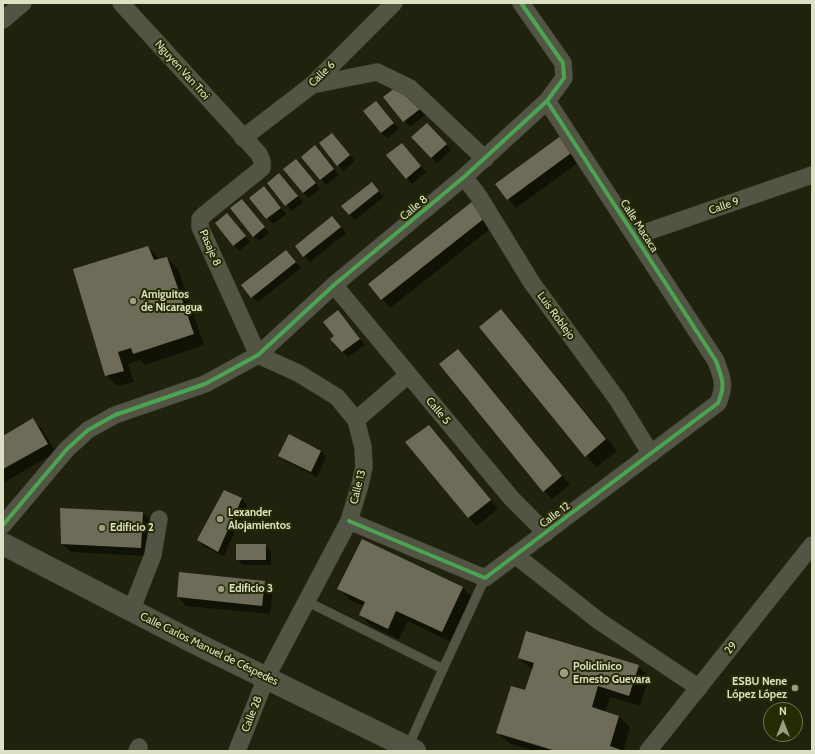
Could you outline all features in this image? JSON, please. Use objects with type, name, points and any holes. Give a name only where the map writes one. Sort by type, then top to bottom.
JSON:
[{"type":"main road","name":"Calle Carlos Manuel de Céspedes","points":[[3,544],[131,611],[411,749]]},
{"type":"street","points":[[3,20],[23,3]]},
{"type":"street","name":"Nguyen Van Troi","points":[[121,3],[259,154],[262,161]]},
{"type":"street","name":"Calle 6","points":[[243,138],[312,84],[394,3]]},
{"type":"street","name":"Calle 8","points":[[3,525],[67,449],[88,430],[114,415],[205,384],[258,355],[334,285],[485,159],[547,101],[564,78],[564,63],[521,3]]},
{"type":"street","points":[[312,84],[376,72],[410,88],[485,159]]},
{"type":"street","name":"Calle Macaca","points":[[547,101],[716,361]]},
{"type":"street","name":"Pasaje 8","points":[[258,355],[200,227],[200,219],[262,168],[262,161]]},
{"type":"street","name":"Calle 9","points":[[635,236],[812,175]]},
{"type":"street","name":"Luis Roblejo","points":[[464,177],[478,195],[532,283],[617,399],[651,454]]},
{"type":"street","name":"Calle 5","points":[[334,285],[512,499],[546,533]]},
{"type":"street","name":"Calle 13","points":[[258,355],[298,373],[337,397],[356,420],[363,447],[364,467],[349,521],[266,678]]},
{"type":"street","name":"Calle 12","points":[[485,578],[718,402],[724,383],[716,361]]},
{"type":"street","points":[[356,420],[408,375]]},
{"type":"street","points":[[131,611],[153,556],[159,519]]},
{"type":"street","points":[[349,521],[485,578]]},
{"type":"street","name":"29","points":[[648,751],[700,688],[812,545]]},
{"type":"street","points":[[515,555],[599,621],[700,688]]},
{"type":"street","name":"Calle 28","points":[[237,751],[266,678]]},
{"type":"lane","points":[[411,749],[443,669],[485,578]]},
{"type":"lane","points":[[306,601],[443,669]]},
{"type":"building","points":[[400,84],[420,109],[403,122],[383,97]]},
{"type":"building","points":[[376,101],[394,123],[381,133],[363,111]]},
{"type":"building","points":[[427,123],[447,144],[431,158],[411,137]]},
{"type":"building","points":[[332,133],[350,155],[337,166],[319,143]]},
{"type":"building","points":[[562,135],[574,151],[507,200],[495,184]]},
{"type":"building","points":[[402,143],[421,166],[406,179],[386,155]]},
{"type":"building","points":[[315,145],[334,169],[320,180],[301,157]]},
{"type":"building","points":[[296,159],[316,183],[303,193],[283,169]]},
{"type":"building","points":[[279,173],[298,196],[285,206],[267,183]]},
{"type":"building","points":[[372,182],[379,191],[349,215],[341,206]]},
{"type":"building","points":[[264,186],[281,208],[266,219],[249,198]]},
{"type":"building","points":[[242,199],[265,227],[253,237],[230,208]]},
{"type":"building","points":[[473,201],[486,217],[381,300],[368,284]]},
{"type":"building","points":[[227,213],[246,236],[233,246],[215,223]]},
{"type":"building","points":[[332,216],[341,227],[303,257],[295,246]]},
{"type":"building","name":"Amiguitos de Nicaragua","points":[[148,246],[154,260],[167,257],[194,334],[133,354],[131,348],[118,352],[124,371],[105,376],[73,269]]},
{"type":"building","points":[[286,250],[296,262],[251,298],[241,285]]},
{"type":"building","points":[[501,309],[606,439],[585,457],[479,327]]},
{"type":"building","points":[[338,310],[360,339],[342,352],[330,339],[334,336],[323,322]]},
{"type":"building","points":[[458,349],[562,476],[543,492],[439,364]]},
{"type":"building","points":[[33,418],[48,444],[3,469],[3,436]]},
{"type":"building","points":[[429,425],[491,500],[468,518],[405,442]]},
{"type":"building","points":[[289,434],[321,451],[311,472],[278,456]]},
{"type":"building","name":"Lexander Alojamientos","points":[[224,490],[242,498],[218,552],[197,540]]},
{"type":"building","name":"Edificio 2","points":[[60,508],[143,512],[141,548],[61,544]]},
{"type":"building","points":[[362,539],[463,587],[442,632],[396,611],[388,629],[359,615],[365,602],[337,589]]},
{"type":"building","points":[[236,544],[266,544],[266,560],[236,560]]},
{"type":"building","name":"Edificio 3","points":[[179,572],[265,581],[262,606],[177,597]]},
{"type":"building","points":[[526,631],[639,665],[629,696],[598,686],[592,707],[619,716],[610,746],[621,750],[620,751],[556,751],[496,733],[511,686],[525,690],[534,663],[518,658]]},
{"type":"cycle path","points":[[3,525],[67,449],[88,430],[115,415],[205,384],[258,355],[334,285],[464,177],[547,101],[564,78],[563,63],[521,3]]},
{"type":"cycle path","points":[[349,521],[485,578],[718,403],[722,391],[722,382],[716,361],[547,101]]},
{"type":"place","name":"Amiguitos de Nicaragua","points":[[133,301]]},
{"type":"place","name":"Lexander Alojamientos","points":[[220,519]]},
{"type":"place","name":"Edificio 2","points":[[102,528]]},
{"type":"place","name":"Edificio 3","points":[[221,589]]},
{"type":"place","name":"Policlínico Ernesto Guevara","points":[[564,673]]},
{"type":"place","name":"ESBU Nene López López","points":[[795,688]]}]
